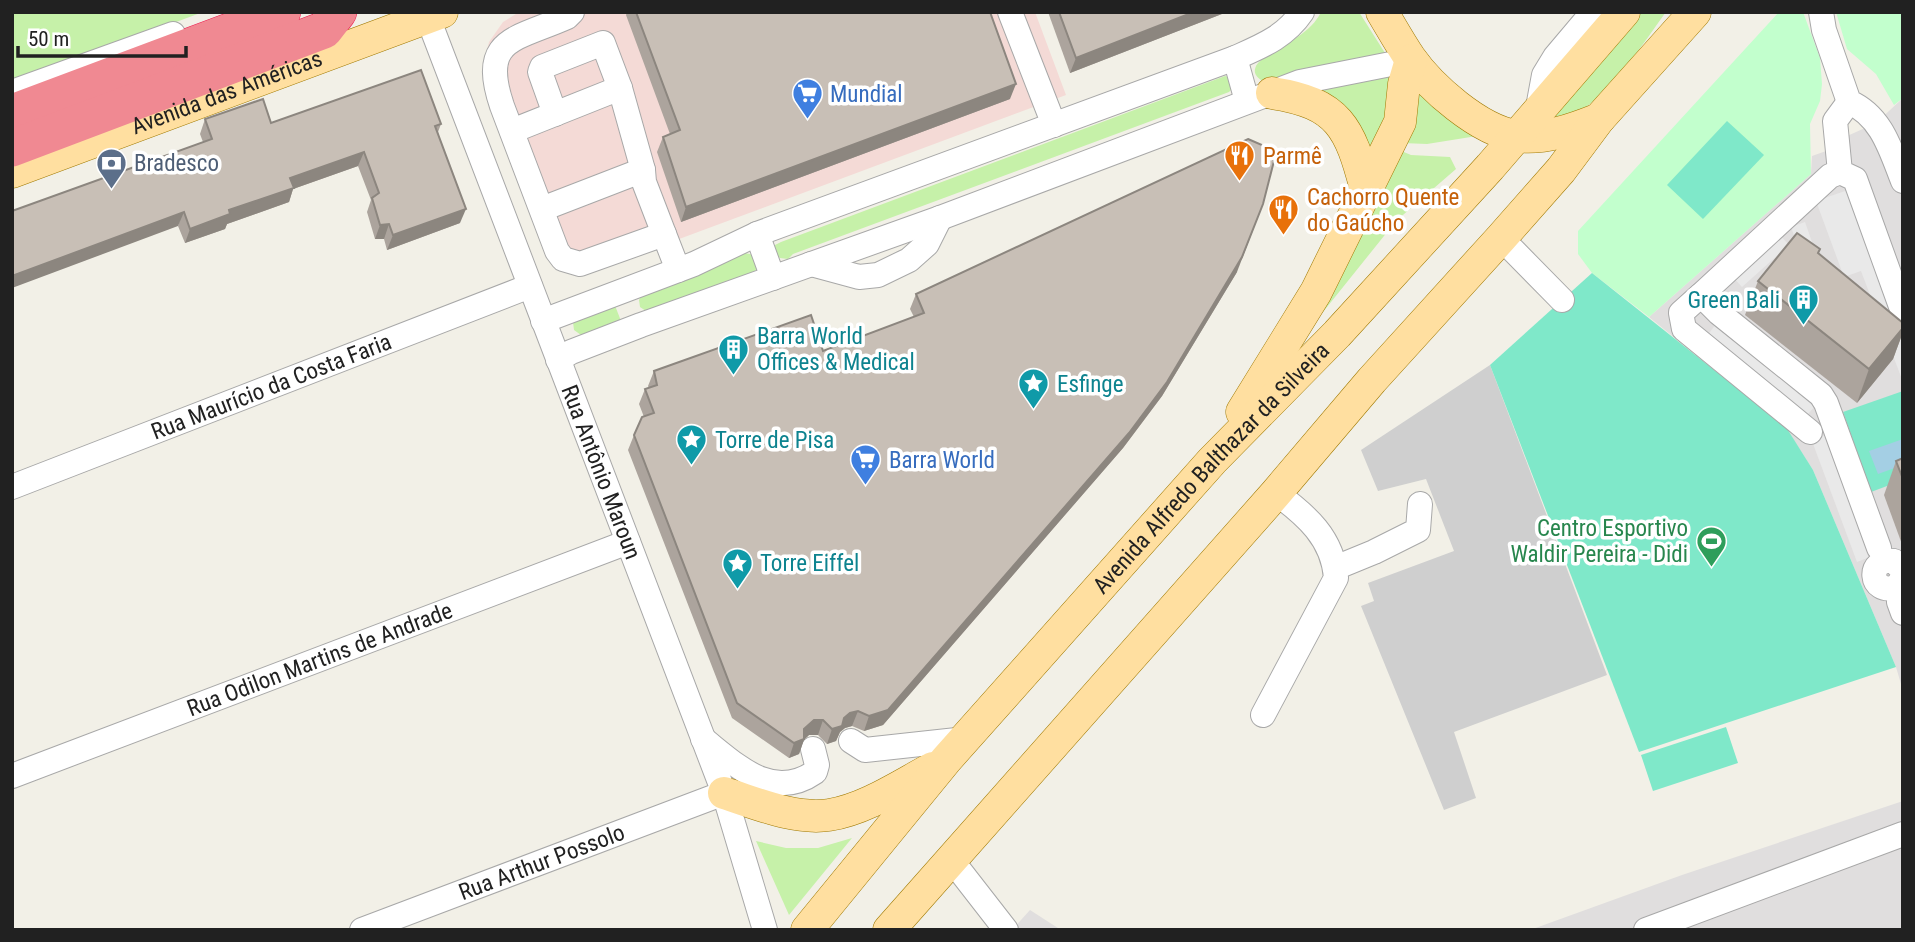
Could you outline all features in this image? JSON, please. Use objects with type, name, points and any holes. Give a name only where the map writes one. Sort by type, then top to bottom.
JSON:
[{"type":"highway","points":[[12,113],[282,12]]},
{"type":"highway","points":[[12,148],[324,30],[338,12]]},
{"type":"main road","points":[[1382,12],[1411,60],[1451,100],[1474,118],[1527,125],[1549,134],[1572,130],[1600,119]]},
{"type":"main road","name":"Avenida Alfredo Balthazar da Silveira","points":[[807,930],[956,750],[1212,461],[1337,334],[1527,125],[1624,12]]},
{"type":"main road","points":[[889,930],[1276,493],[1377,374],[1501,239],[1561,170],[1600,119],[1695,12]]},
{"type":"main road","name":"Avenida das Américas","points":[[12,172],[435,15]]},
{"type":"main road","points":[[1212,461],[1316,292],[1400,122],[1404,84],[1411,60]]},
{"type":"main road","points":[[1260,97],[1299,97],[1323,108],[1340,122],[1351,139],[1366,189]]},
{"type":"main road","points":[[724,793],[792,813],[827,815],[855,809],[956,750]]},
{"type":"street","points":[[12,92],[232,12]]},
{"type":"street","points":[[572,12],[567,17],[504,44],[497,55],[494,68],[494,82],[557,251],[570,262],[580,264],[664,234]]},
{"type":"street","points":[[1010,12],[1054,125]]},
{"type":"street","points":[[544,321],[678,270],[757,234],[1235,58],[1272,42],[1292,26],[1302,12]]},
{"type":"street","points":[[1527,125],[1544,75],[1555,57],[1593,12]]},
{"type":"street","points":[[1821,12],[1824,30],[1849,102],[1865,111],[1889,133],[1903,181]]},
{"type":"street","name":"Rua Antônio Maroun","points":[[435,15],[530,286],[724,793],[765,930]]},
{"type":"street","points":[[555,114],[540,72],[542,67],[603,43],[620,88],[644,182],[678,270]]},
{"type":"street","points":[[1235,58],[1260,97]]},
{"type":"street","points":[[558,360],[571,352],[641,325],[940,218],[1300,82],[1411,60]]},
{"type":"street","points":[[512,131],[620,88]]},
{"type":"street","points":[[1840,172],[1835,121],[1849,102]]},
{"type":"street","points":[[542,209],[643,170]]},
{"type":"street","points":[[1810,432],[1684,329],[1681,313],[1830,176],[1840,172],[1855,179],[1903,312]]},
{"type":"street","points":[[811,264],[859,277],[878,275],[909,260],[926,244],[940,218]]},
{"type":"street","points":[[757,234],[773,278]]},
{"type":"street","points":[[1501,239],[1562,300]]},
{"type":"street","name":"Rua Maurício da Costa Faria","points":[[12,487],[530,286]]},
{"type":"street","points":[[634,286],[627,305],[631,316],[641,325]]},
{"type":"street","points":[[1701,295],[1719,313],[1821,395],[1894,579]]},
{"type":"street","points":[[1263,715],[1336,578],[1329,547],[1307,516],[1276,493]]},
{"type":"street","points":[[1335,568],[1418,530],[1420,504]]},
{"type":"street","name":"Rua Odilon Martins de Andrade","points":[[12,776],[628,542]]},
{"type":"street","points":[[703,739],[748,775],[792,784],[815,772],[817,765],[813,750]]},
{"type":"street","points":[[850,740],[865,750],[956,750]]},
{"type":"street","name":"Rua Arthur Possolo","points":[[362,930],[724,793]]},
{"type":"street","points":[[1646,930],[1903,834]]},
{"type":"street","points":[[950,858],[1006,930]]},
{"type":"shaded area","name":"Mundial","points":[[519,12],[1035,12],[1066,95],[585,274],[570,274],[483,66],[489,42],[503,22]]},
{"type":"shaded area","points":[[1903,98],[1901,684],[1813,470],[1786,428],[1649,317],[1811,174],[1812,156],[1846,144],[1845,137],[1876,123]]},
{"type":"shaded area","points":[[1848,190],[1903,342],[1903,382],[1861,271],[1844,277],[1816,201]]},
{"type":"shaded area","points":[[1805,222],[1826,282],[1812,287],[1791,227]]},
{"type":"shaded area","points":[[1779,234],[1789,245],[1742,287],[1732,276]]},
{"type":"shaded area","points":[[1716,324],[1817,404],[1807,415],[1707,336]]},
{"type":"shaded area","points":[[1490,365],[1607,675],[1454,732],[1476,798],[1444,810],[1361,606],[1374,601],[1368,583],[1454,551],[1426,479],[1378,491],[1361,450]]},
{"type":"shaded area","points":[[1827,434],[1872,556],[1857,562],[1812,441]]},
{"type":"shaded area","points":[[1903,801],[1903,930],[1530,930],[1682,875]]},
{"type":"shaded area","points":[[1030,910],[1061,930],[1012,930]]},
{"type":"green space","points":[[203,12],[12,83],[12,14]]},
{"type":"green space","points":[[1321,12],[1359,12],[1385,53],[1261,80],[1255,72],[1256,66],[1306,30]]},
{"type":"green space","points":[[1635,12],[1666,12],[1631,61],[1600,95],[1568,117],[1551,120]]},
{"type":"green space","points":[[1779,12],[1803,12],[1820,58],[1820,101],[1810,124],[1811,174],[1649,317],[1592,273],[1578,254],[1578,231]]},
{"type":"green space","points":[[1836,12],[1903,12],[1903,98],[1894,105],[1876,74],[1847,49]]},
{"type":"green space","points":[[1390,75],[1388,112],[1369,148],[1318,88]]},
{"type":"green space","points":[[1225,76],[1229,77],[1229,92],[793,254],[788,259],[780,258],[774,253],[775,245],[781,242]]},
{"type":"green space","points":[[1422,92],[1477,136],[1427,144],[1402,143],[1417,94]]},
{"type":"green space","points":[[1727,121],[1764,155],[1703,219],[1667,185]]},
{"type":"green space","points":[[1399,150],[1411,155],[1450,157],[1456,169],[1396,221],[1323,312],[1319,309]]},
{"type":"green space","points":[[745,253],[754,255],[757,268],[755,271],[653,310],[646,311],[640,307],[639,300],[643,292]]},
{"type":"green space","name":"Centro Esportivo Waldir Pereira - Didi","points":[[1592,273],[1786,427],[1813,470],[1896,667],[1639,752],[1490,365]]},
{"type":"green space","points":[[614,303],[621,321],[581,335],[574,330],[573,322]]},
{"type":"green space","points":[[1903,391],[1903,480],[1871,492],[1843,412]]},
{"type":"green space","points":[[1726,727],[1738,763],[1653,791],[1641,755]]},
{"type":"green space","points":[[852,838],[789,915],[756,841],[786,848],[818,848]]},
{"type":"water","points":[[1903,439],[1903,465],[1878,474],[1869,451]]},
{"type":"building","name":"Mundial","points":[[636,12],[990,12],[1016,84],[686,207],[663,137],[680,130]]},
{"type":"building","points":[[1059,12],[1194,12],[1076,58]]},
{"type":"building","points":[[421,70],[441,124],[435,126],[466,209],[393,235],[389,224],[380,225],[372,198],[379,193],[364,152],[290,178],[294,188],[229,210],[230,214],[190,229],[184,212],[12,276],[12,211],[212,139],[205,119],[263,99],[271,123]]},
{"type":"building","name":"Barra World","points":[[1248,139],[1262,145],[1274,161],[1263,204],[1242,257],[1167,382],[1129,433],[888,710],[869,716],[858,711],[850,713],[844,718],[842,726],[832,729],[823,720],[814,720],[804,729],[804,739],[794,743],[737,703],[634,435],[642,417],[654,413],[645,389],[657,385],[654,371],[811,315],[823,351],[924,313],[916,294]]},
{"type":"building","points":[[1797,233],[1820,249],[1818,253],[1903,323],[1903,328],[1869,369],[1758,281]]},
{"type":"building","points":[[1903,458],[1903,479],[1896,461]]},
{"type":"place","name":"Mundial","points":[[807,121]]},
{"type":"place","name":"Parmê","points":[[1240,183]]},
{"type":"place","name":"Bradesco","points":[[111,190]]},
{"type":"place","name":"Cachorro Quente do Gaúcho","points":[[1284,237]]},
{"type":"place","name":"Green Bali","points":[[1803,327]]},
{"type":"place","name":"Barra World Offices & Medical","points":[[734,376]]},
{"type":"place","name":"Esfinge","points":[[1034,411]]},
{"type":"place","name":"Torre de Pisa","points":[[692,467]]},
{"type":"place","name":"Barra World","points":[[866,487]]},
{"type":"place","name":"Centro Esportivo Waldir Pereira - Didi","points":[[1711,568]]},
{"type":"place","name":"Torre Eiffel","points":[[737,590]]}]
